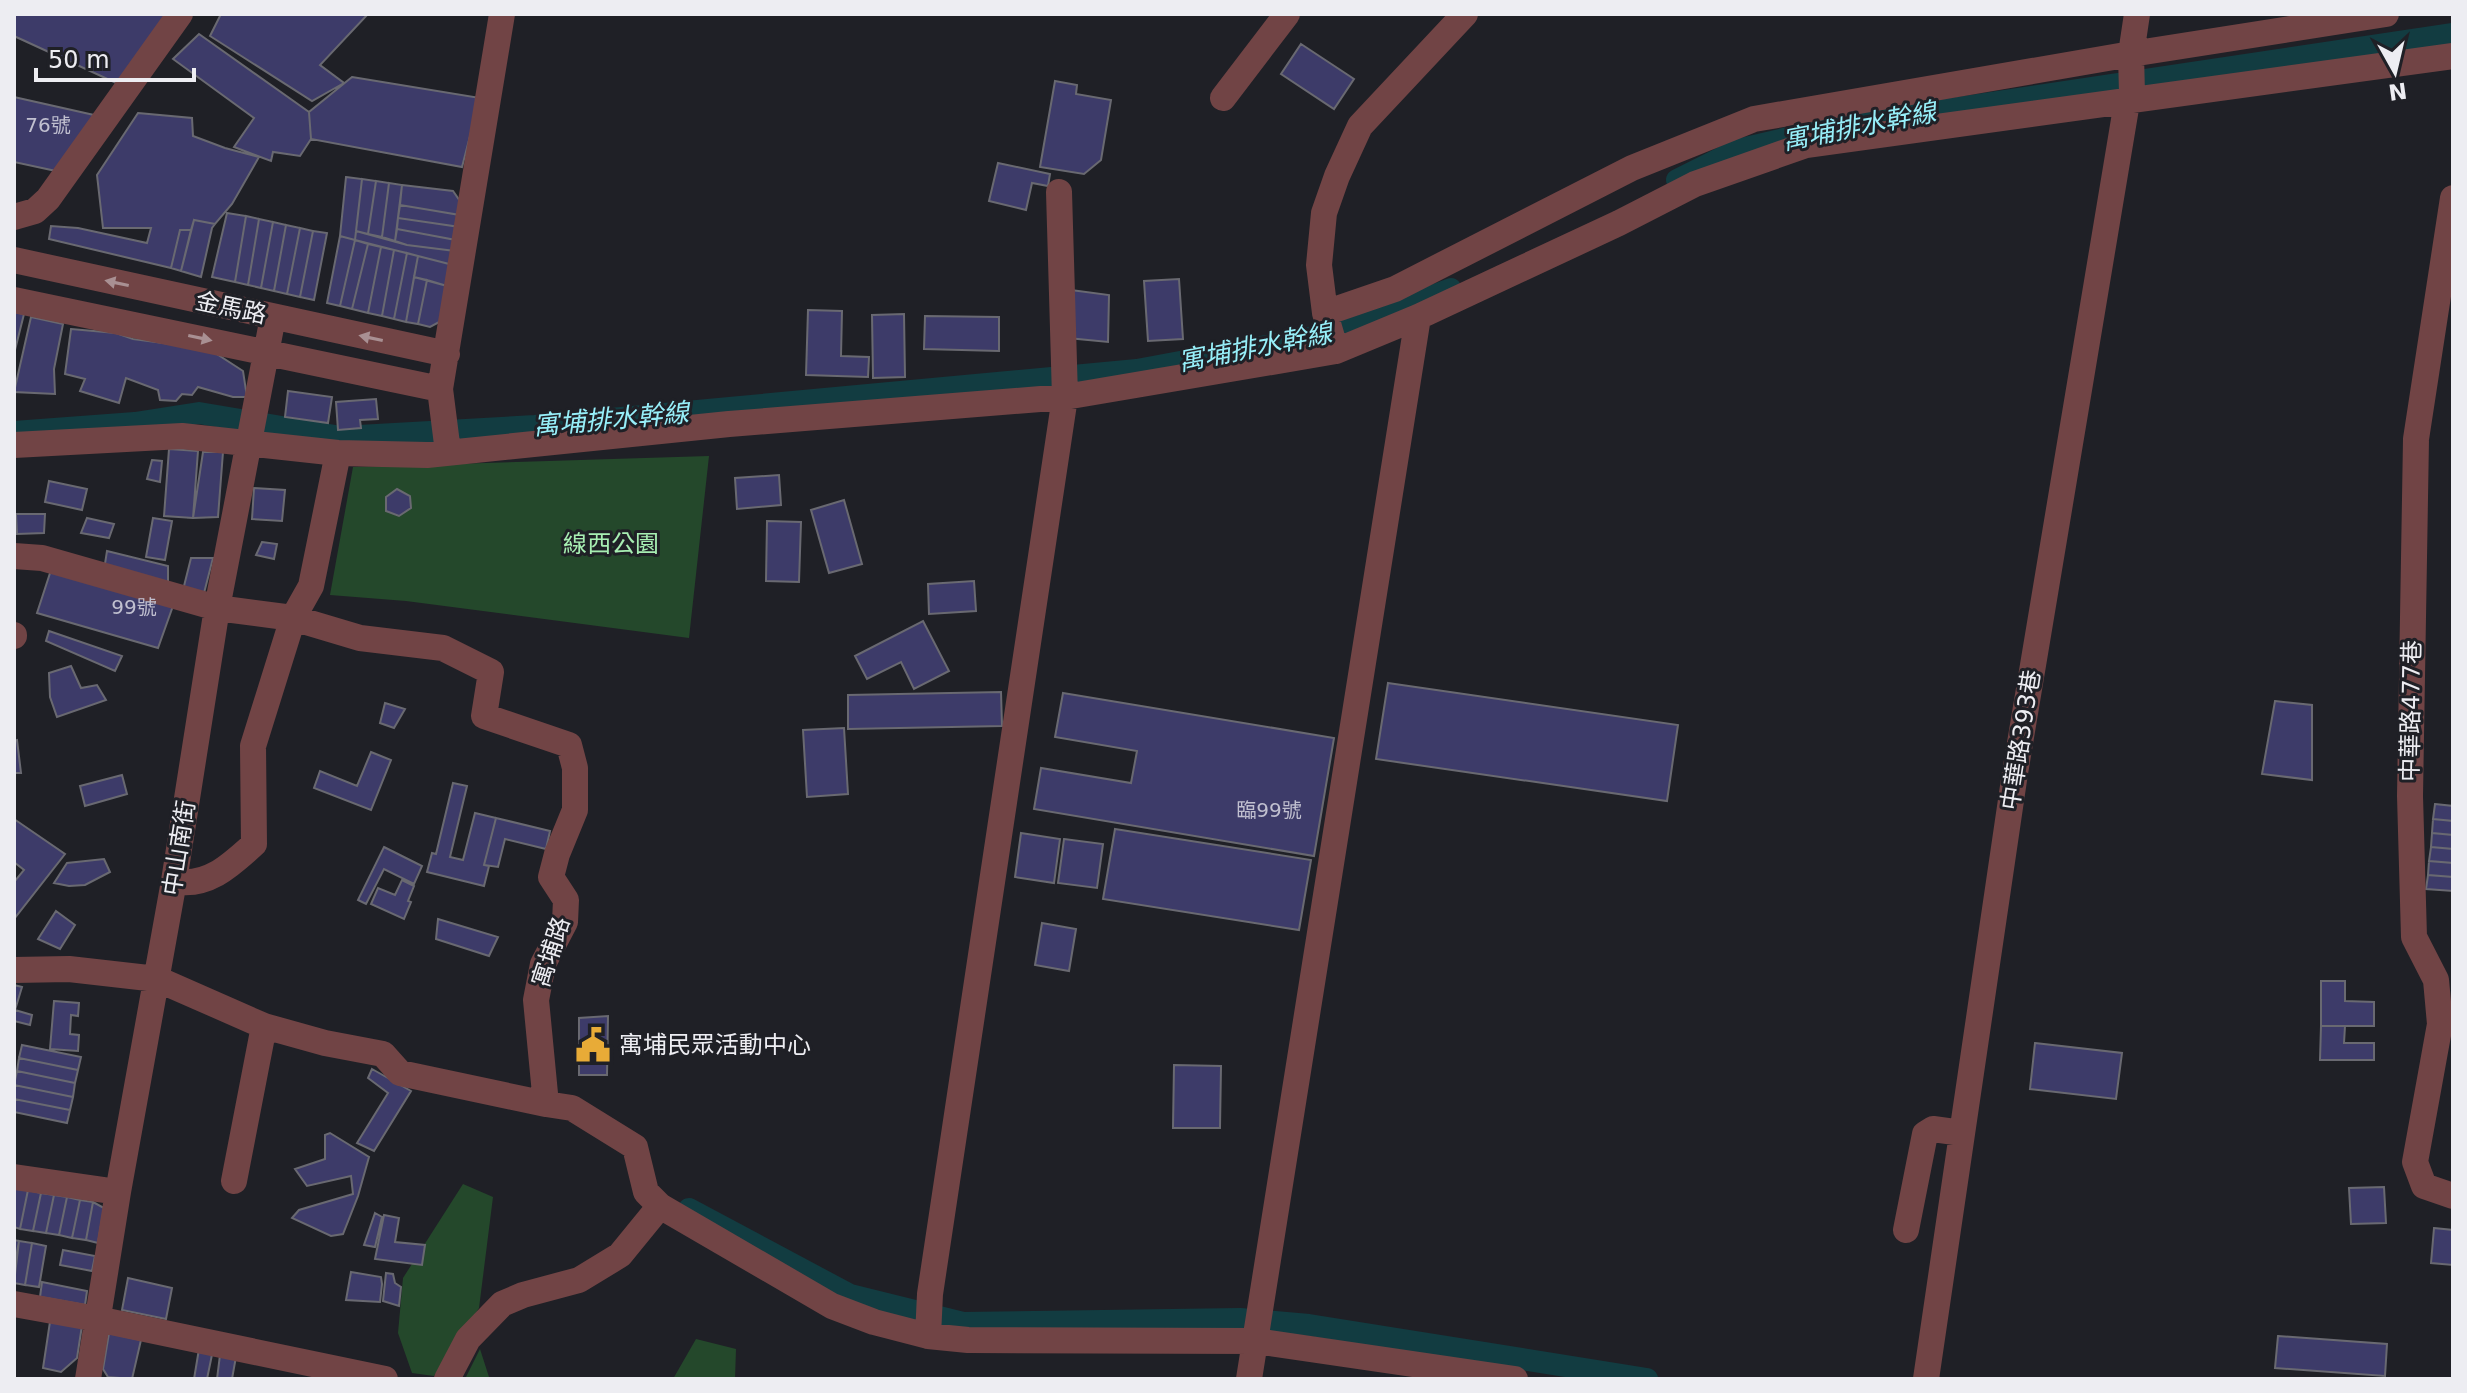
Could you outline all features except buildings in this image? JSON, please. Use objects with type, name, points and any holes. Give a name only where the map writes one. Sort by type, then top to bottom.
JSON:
[{"type":"street","points":[[14,217],[35,211],[48,199],[180,14]]},
{"type":"street","points":[[448,452],[440,389],[502,14]]},
{"type":"street","points":[[1223,98],[1287,14]]},
{"type":"street","points":[[1336,351],[1325,313],[1319,265],[1324,213],[1337,176],[1360,126],[1465,14]]},
{"type":"street","name":"中華路393巷","points":[[1926,1379],[2015,773],[2129,98],[2137,14]]},
{"type":"street","points":[[1325,313],[1395,289],[1632,168],[1754,119],[2386,14]]},
{"type":"street","points":[[14,445],[182,436],[338,453],[427,455],[729,424],[1065,397],[1336,351],[1418,317],[1695,184],[1806,145],[2129,98],[2453,56]]},
{"type":"street","points":[[928,1336],[930,1294],[1065,397],[1059,192]]},
{"type":"street","name":"中華路477巷","points":[[2453,198],[2416,439],[2410,796],[2414,937],[2436,980],[2440,1024],[2415,1162],[2424,1186],[2453,1196]]},
{"type":"street","name":"金馬路","points":[[14,260],[447,354]]},
{"type":"street","name":"金馬路","points":[[14,300],[440,389]]},
{"type":"street","name":"中山南街","points":[[88,1379],[174,881],[217,608],[273,317]]},
{"type":"street","points":[[1249,1379],[1418,317]]},
{"type":"street","points":[[174,881],[185,883],[214,876],[254,844],[253,746],[293,618],[311,586],[338,453]]},
{"type":"street","name":"寓埔路","points":[[14,556],[42,558],[217,608],[293,618],[360,638],[443,648],[491,672],[484,716],[569,745],[575,768],[575,810],[551,877],[566,900],[565,922],[543,964],[536,1000],[546,1104]]},
{"type":"street","points":[[14,970],[69,969],[157,979],[264,1026],[325,1043],[383,1054],[400,1073],[572,1108],[635,1147],[646,1192],[660,1206],[832,1306],[874,1322],[928,1336],[968,1340],[1255,1341],[1515,1379]]},
{"type":"street","points":[[234,1181],[264,1026]]},
{"type":"street","points":[[1906,1230],[1925,1134],[1933,1129],[1962,1133]]},
{"type":"street","points":[[14,1177],[118,1192]]},
{"type":"street","points":[[447,1379],[468,1339],[502,1304],[579,1280],[620,1255],[660,1206]]},
{"type":"street","points":[[14,1304],[385,1379]]},
{"type":"green space","name":"線西公園","points":[[709,456],[689,638],[406,601],[330,595],[353,467]]},
{"type":"green space","points":[[463,1184],[493,1197],[479,1308],[434,1376],[412,1373],[398,1333],[403,1278]]},
{"type":"green space","points":[[696,1339],[736,1349],[735,1379],[673,1379]]},
{"type":"green space","points":[[480,1349],[489,1377],[498,1379],[465,1379]]},
{"type":"waterway","name":"寓埔排水幹線","points":[[1677,180],[1737,150],[1844,125],[2453,34]]},
{"type":"waterway","name":"寓埔排水幹線","points":[[14,432],[135,423],[199,413],[341,437],[535,426],[1137,370],[1330,334],[1451,289]]},
{"type":"waterway","points":[[689,1209],[850,1295],[963,1323],[1240,1319],[1309,1325],[1647,1379]]},
{"type":"place","name":"寓埔民眾活動中心","points":[[593,1045]]}]
